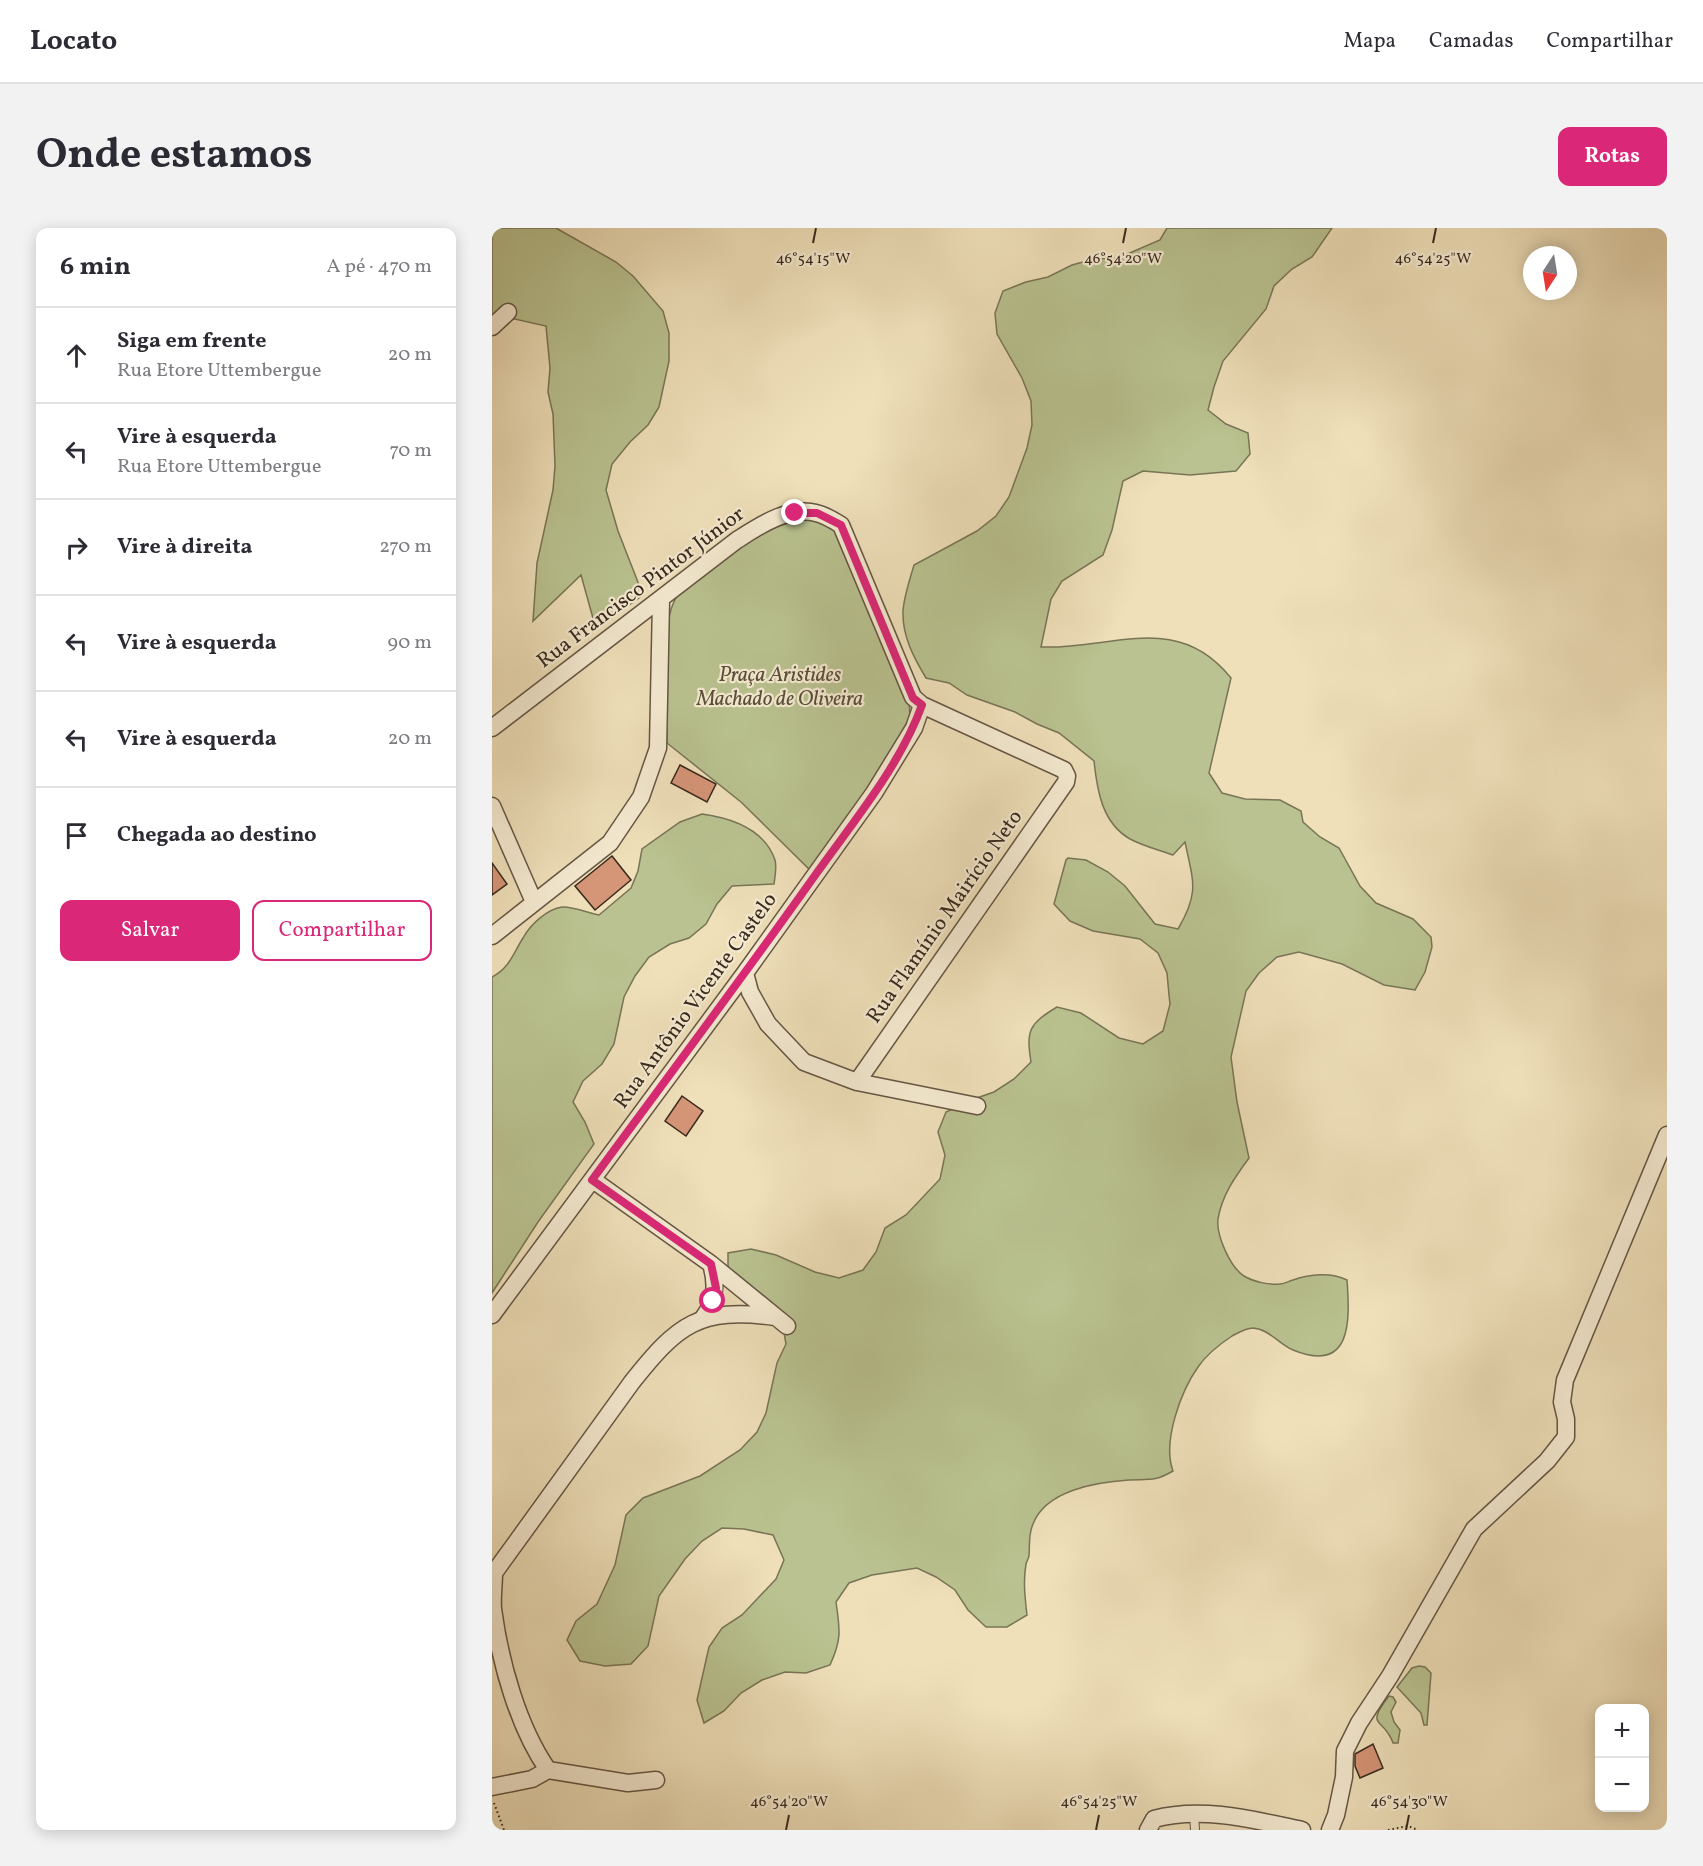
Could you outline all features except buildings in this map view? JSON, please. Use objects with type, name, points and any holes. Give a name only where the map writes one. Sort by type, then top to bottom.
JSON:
[{"type":"street","points":[[492,327],[508,312]]},
{"type":"street","name":"Rua Francisco Pintor Júnior","points":[[492,728],[737,540],[783,515],[806,511],[827,517],[841,525],[913,698],[922,705]]},
{"type":"street","points":[[492,936],[609,843],[641,797],[658,748],[661,600]]},
{"type":"street","name":"Rua Flamínio Mairício Neto","points":[[857,1082],[1066,782],[1067,776],[1064,770],[922,705]]},
{"type":"street","name":"Rua Antônio Vicente Castelo","points":[[492,1315],[745,973],[874,793],[914,728],[922,705]]},
{"type":"street","points":[[492,806],[534,902]]},
{"type":"street","points":[[745,973],[750,992],[768,1024],[804,1062],[857,1082],[977,1106]]},
{"type":"street","points":[[1330,1830],[1336,1815],[1344,1777],[1345,1751],[1359,1723],[1390,1676],[1474,1529],[1546,1461],[1566,1437],[1566,1419],[1562,1402],[1565,1380],[1667,1135]]},
{"type":"street","points":[[548,1770],[533,1749],[505,1667],[493,1608],[493,1571],[632,1382],[655,1353],[676,1334],[703,1318],[723,1314],[753,1314],[781,1321],[711,1264],[592,1180]]},
{"type":"street","points":[[703,1318],[713,1301],[716,1288],[711,1264]]},
{"type":"street","points":[[492,1787],[532,1779],[548,1770],[628,1784],[656,1780]]},
{"type":"street","points":[[1148,1830],[1154,1819],[1173,1814],[1194,1813],[1261,1821],[1302,1830]]},
{"type":"lane","points":[[1194,1813],[1195,1830]]},
{"type":"path","points":[[492,1800],[504,1830]]},
{"type":"path","points":[[1388,1830],[1408,1826],[1418,1830]]},
{"type":"green space","points":[[492,228],[556,228],[616,262],[633,276],[663,311],[669,333],[669,361],[659,407],[648,425],[612,464],[606,490],[618,531],[643,595],[596,629],[581,575],[533,621],[537,563],[553,490],[555,466],[553,414],[548,392],[550,368],[546,326],[492,314]]},
{"type":"green space","points":[[1167,228],[1332,228],[1312,257],[1292,269],[1274,286],[1266,309],[1223,361],[1208,410],[1226,424],[1248,433],[1250,454],[1236,471],[1190,475],[1143,471],[1123,481],[1112,530],[1103,555],[1062,581],[1051,599],[1041,647],[1142,638],[1166,639],[1188,645],[1210,657],[1231,678],[1209,773],[1222,793],[1245,799],[1280,800],[1301,811],[1303,822],[1320,837],[1339,848],[1360,886],[1376,903],[1413,919],[1431,937],[1432,947],[1425,972],[1415,990],[1384,985],[1342,964],[1299,952],[1277,957],[1259,973],[1246,991],[1231,1057],[1237,1102],[1249,1158],[1230,1187],[1220,1210],[1218,1226],[1225,1250],[1239,1272],[1262,1283],[1282,1284],[1313,1275],[1341,1277],[1347,1280],[1348,1312],[1343,1339],[1337,1349],[1327,1355],[1312,1356],[1288,1348],[1264,1331],[1253,1328],[1232,1336],[1213,1350],[1198,1367],[1185,1389],[1175,1417],[1170,1446],[1173,1471],[1147,1480],[1116,1481],[1074,1490],[1049,1503],[1040,1512],[1030,1532],[1029,1556],[1025,1570],[1027,1615],[1007,1627],[986,1627],[968,1610],[955,1590],[917,1568],[872,1575],[849,1583],[836,1602],[839,1634],[837,1648],[830,1665],[806,1673],[785,1672],[762,1680],[741,1693],[724,1711],[704,1723],[697,1700],[709,1647],[722,1628],[742,1615],[776,1579],[784,1560],[773,1535],[744,1529],[722,1528],[702,1541],[685,1559],[659,1596],[648,1646],[631,1664],[605,1666],[580,1661],[567,1640],[576,1621],[597,1604],[615,1565],[626,1515],[643,1498],[700,1476],[740,1450],[757,1432],[766,1413],[777,1363],[786,1344],[782,1321],[728,1274],[728,1253],[751,1249],[776,1255],[815,1272],[839,1278],[863,1270],[876,1252],[885,1228],[906,1215],[940,1179],[945,1155],[938,1132],[946,1112],[994,1092],[1014,1079],[1031,1062],[1030,1035],[1040,1018],[1057,1007],[1081,1013],[1119,1038],[1143,1044],[1163,1031],[1170,1004],[1167,973],[1158,953],[1140,939],[1093,931],[1070,921],[1054,904],[1066,860],[1068,858],[1086,860],[1108,872],[1125,886],[1155,924],[1178,929],[1190,905],[1193,886],[1185,842],[1173,855],[1130,839],[1113,824],[1107,815],[1099,794],[1094,761],[1059,733],[1015,712],[967,695],[949,683],[926,678],[913,655],[907,638],[903,611],[914,565],[977,531],[996,516],[1009,497],[1027,448],[1032,425],[1031,401],[1022,378],[997,334],[995,313],[1003,291],[1048,277],[1072,265],[1094,259],[1118,258],[1160,240]]},
{"type":"green space","name":"Praça Aristides Machado de Oliveira","points":[[804,519],[822,522],[839,532],[909,701],[910,717],[870,789],[810,870],[741,802],[667,743],[664,665],[668,623],[672,606],[679,593],[753,538],[769,530]]},
{"type":"green space","points":[[702,814],[724,818],[755,832],[770,849],[775,860],[774,884],[732,886],[717,904],[706,924],[689,938],[670,944],[649,957],[635,976],[624,997],[614,1044],[602,1064],[583,1081],[573,1102],[594,1144],[538,1222],[492,1293],[492,977],[503,970],[526,933],[540,918],[562,907],[599,915],[631,888],[638,871],[642,849],[680,822]]},
{"type":"green space","points":[[1425,1667],[1431,1673],[1427,1725],[1424,1725],[1421,1713],[1397,1687],[1412,1668]]},
{"type":"green space","points":[[1389,1696],[1393,1697],[1396,1702],[1391,1712],[1400,1730],[1398,1743],[1393,1743],[1377,1718]]},
{"type":"route","points":[[713,1301],[716,1288],[711,1264],[592,1180],[874,793],[914,728],[922,705],[913,698],[841,525],[817,513],[806,511],[795,513]]}]
